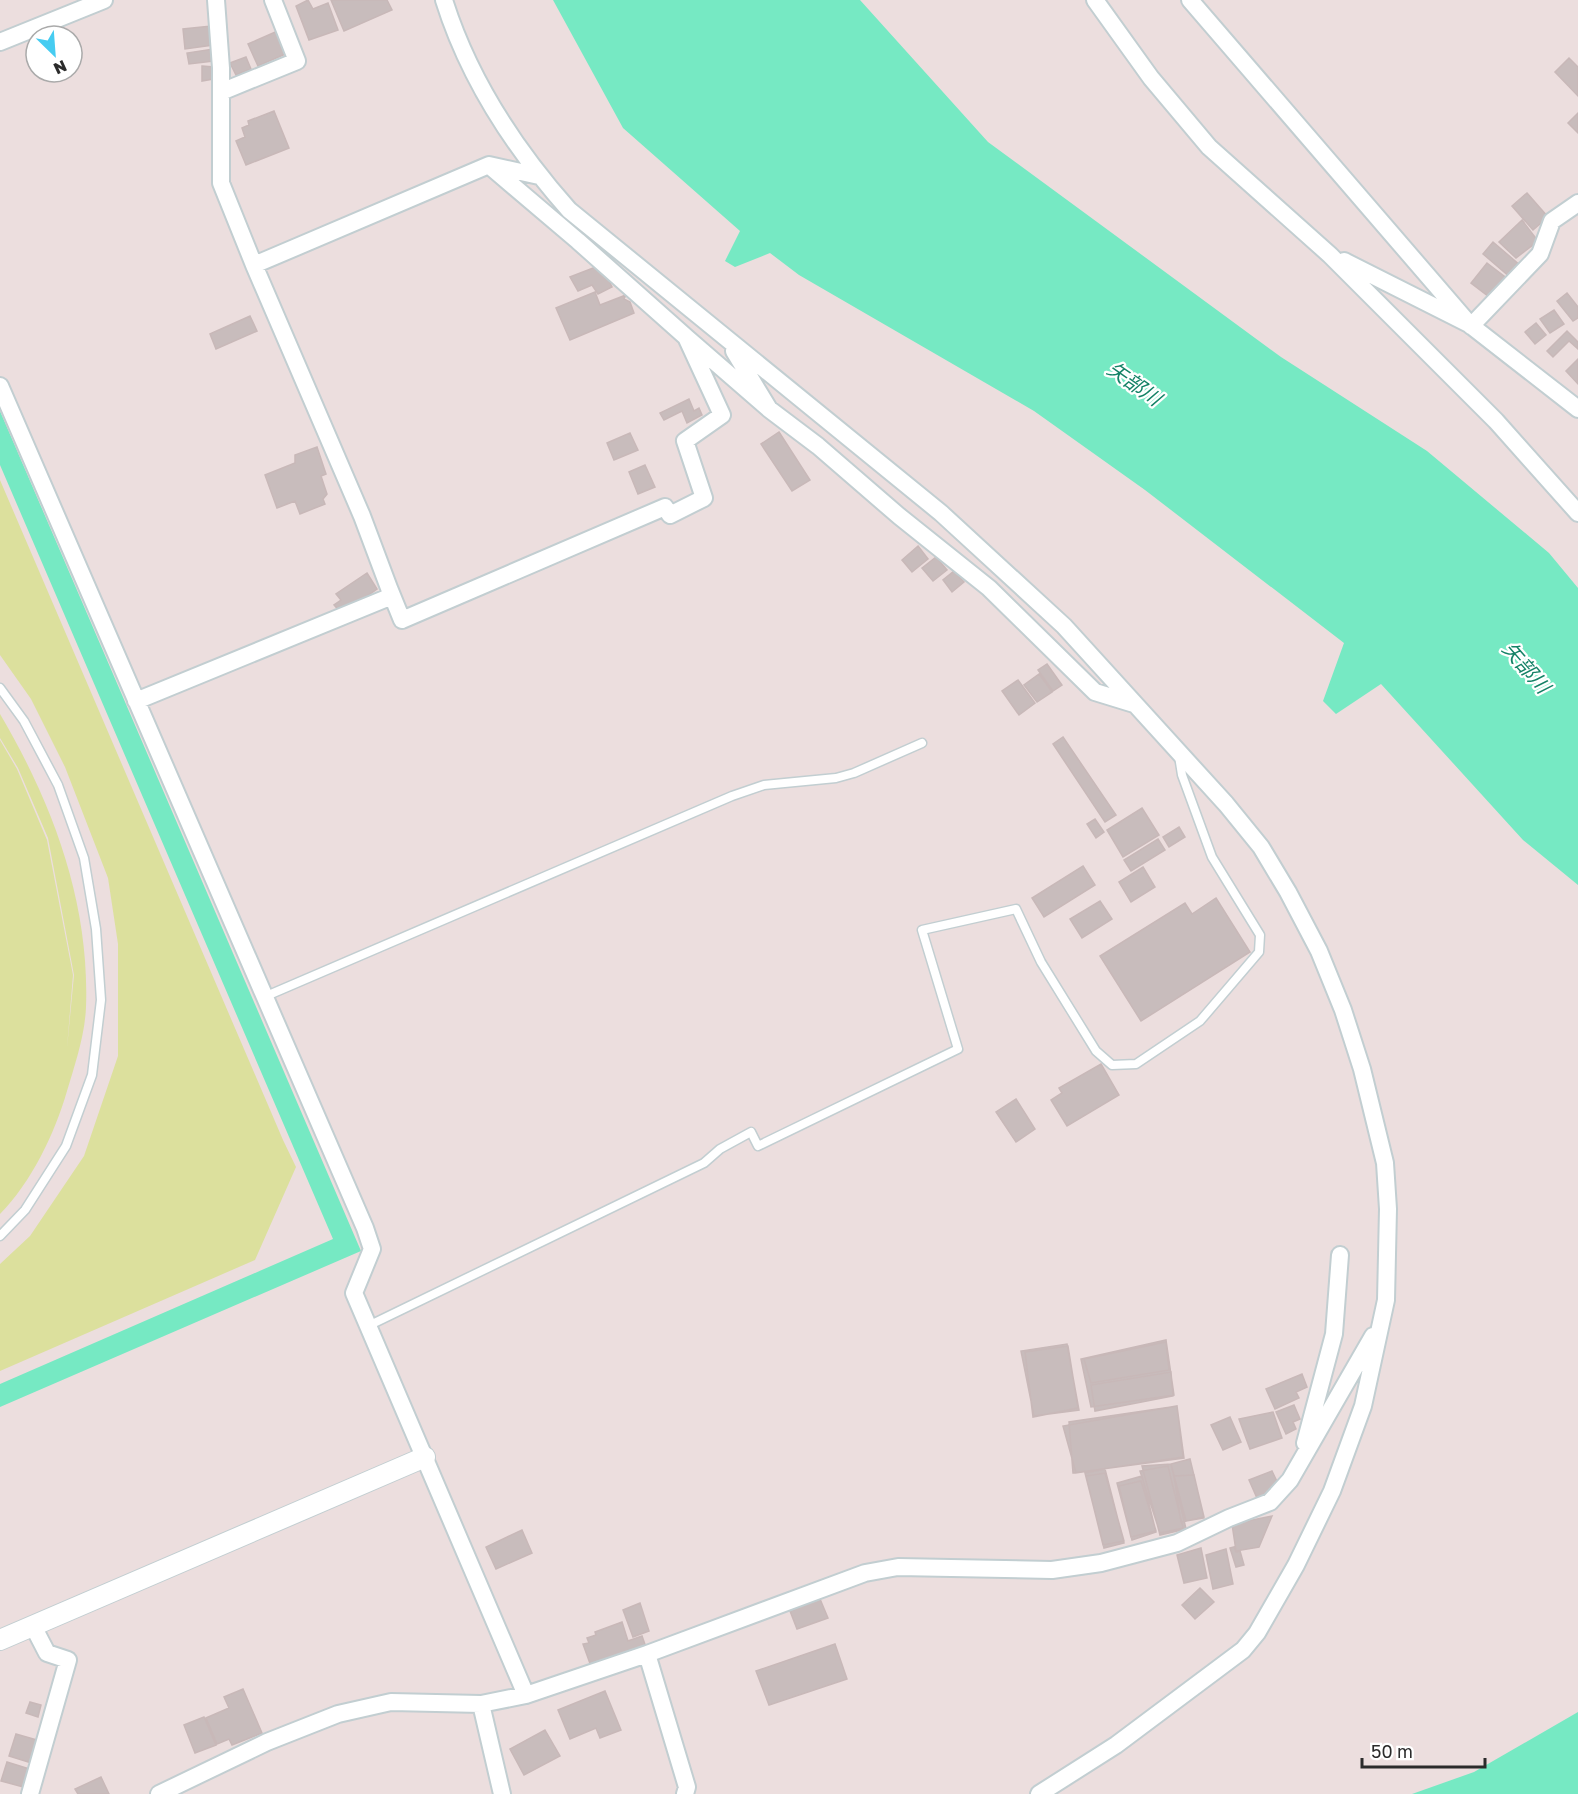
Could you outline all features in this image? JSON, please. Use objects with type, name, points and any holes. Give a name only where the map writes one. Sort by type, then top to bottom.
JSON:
[{"type":"street","points":[[0,42],[104,0]]},
{"type":"street","points":[[136,701],[392,596],[362,516],[254,266],[221,183],[221,92],[216,0]]},
{"type":"street","points":[[221,92],[297,61],[273,0]]},
{"type":"street","points":[[444,0],[466,59],[487,100],[511,139],[538,176],[569,210],[940,513],[1064,626],[1226,804],[1261,847],[1288,892],[1319,951],[1343,1010],[1362,1070],[1385,1163],[1388,1209],[1386,1300],[1363,1406],[1332,1491],[1296,1565],[1257,1633],[1244,1650],[1116,1745],[1039,1794]]},
{"type":"street","points":[[1095,0],[1151,78],[1209,147],[1330,255],[1496,421],[1578,513]]},
{"type":"street","points":[[1190,0],[1471,326]]},
{"type":"street","points":[[254,266],[489,165],[538,176]]},
{"type":"street","points":[[489,165],[769,409],[818,446],[899,516],[989,588],[1095,692],[1135,704]]},
{"type":"street","points":[[1471,326],[1540,254],[1552,221],[1578,203]]},
{"type":"street","points":[[1330,255],[1471,326],[1577,406]]},
{"type":"street","points":[[389,588],[402,620],[665,507],[670,515],[704,498],[685,441],[722,415],[686,338]]},
{"type":"street","points":[[727,339],[769,409]]},
{"type":"street","points":[[0,386],[365,1228],[372,1249],[354,1293],[526,1695]]},
{"type":"street","points":[[1300,1464],[1334,1334],[1341,1255]]},
{"type":"street","points":[[159,1794],[267,1742],[338,1714],[391,1702],[481,1704],[526,1695],[647,1654],[865,1573],[898,1567],[1052,1570],[1101,1563],[1177,1543],[1229,1518],[1270,1502],[1290,1480],[1300,1464],[1383,1317]]},
{"type":"street","points":[[0,1640],[425,1457]]},
{"type":"street","points":[[30,1794],[68,1659],[47,1653],[33,1626]]},
{"type":"street","points":[[647,1654],[687,1787],[685,1794]]},
{"type":"street","points":[[481,1704],[502,1794]]},
{"type":"lane","points":[[0,688],[24,721],[58,785],[84,858],[96,928],[101,1000],[92,1075],[66,1146],[26,1210],[0,1236]]},
{"type":"lane","points":[[264,997],[732,796],[764,785],[836,778],[854,773],[922,743]]},
{"type":"lane","points":[[368,1326],[704,1164],[720,1149],[751,1132],[758,1146],[958,1048],[922,930],[1016,909],[1041,962],[1096,1051],[1112,1065],[1136,1064],[1200,1021],[1258,952],[1260,935],[1212,857],[1182,775],[1179,753]]},
{"type":"shaded area","points":[[0,480],[296,1167],[255,1260],[0,1371],[0,1264],[30,1236],[84,1156],[118,1056],[118,944],[108,878],[65,767],[31,699],[0,655]]},
{"type":"shaded area","points":[[0,714],[36,782],[64,854],[82,929],[86,968],[86,1007],[79,1049],[56,1124],[32,1173],[0,1214],[0,740],[17,769],[47,840],[73,975],[67,1048],[74,975],[48,838],[18,768],[0,738]]},
{"type":"water","name":"矢部川","points":[[553,0],[860,0],[988,142],[1281,357],[1427,451],[1549,553],[1578,588],[1578,885],[1523,840],[1381,684],[1336,714],[1323,701],[1344,643],[1145,490],[1034,411],[799,275],[770,253],[735,267],[725,261],[740,231],[623,128]]},
{"type":"water","points":[[0,411],[361,1251],[0,1407],[0,1384],[333,1239],[0,465]]},
{"type":"water","points":[[1578,1712],[1578,1794],[1412,1794],[1474,1772]]},
{"type":"building","points":[[308,0],[313,9],[328,3],[338,30],[309,40],[296,6]]},
{"type":"building","points":[[331,0],[387,0],[392,10],[344,31]]},
{"type":"building","points":[[211,26],[213,45],[185,49],[183,29]]},
{"type":"building","points":[[289,26],[299,48],[258,66],[248,44]]},
{"type":"building","points":[[213,49],[213,61],[189,64],[187,53]]},
{"type":"building","points":[[246,57],[251,69],[236,75],[230,63]]},
{"type":"building","points":[[1569,58],[1578,67],[1578,96],[1555,72]]},
{"type":"building","points":[[202,66],[214,67],[213,79],[202,81]]},
{"type":"building","points":[[274,111],[289,148],[246,165],[236,141],[245,137],[242,128],[249,125],[248,121]]},
{"type":"building","points":[[1578,113],[1578,133],[1568,123]]},
{"type":"building","points":[[1527,193],[1548,217],[1533,230],[1512,206]]},
{"type":"building","points":[[1522,220],[1538,241],[1516,258],[1499,242]]},
{"type":"building","points":[[1493,242],[1521,266],[1511,278],[1483,254]]},
{"type":"building","points":[[1487,263],[1513,283],[1497,303],[1471,283]]},
{"type":"building","points":[[601,265],[612,287],[598,294],[592,285],[578,291],[570,277]]},
{"type":"building","points":[[595,292],[600,305],[626,295],[624,299],[630,302],[634,313],[570,340],[556,308]]},
{"type":"building","points":[[1567,293],[1578,307],[1578,318],[1573,321],[1557,301]]},
{"type":"building","points":[[1554,310],[1564,324],[1550,333],[1540,319]]},
{"type":"building","points":[[250,316],[257,331],[216,349],[210,334]]},
{"type":"building","points":[[1536,323],[1546,335],[1535,344],[1525,332]]},
{"type":"building","points":[[1567,331],[1578,342],[1578,349],[1569,341],[1553,357],[1547,351]]},
{"type":"building","points":[[1578,359],[1578,384],[1566,371]]},
{"type":"building","points":[[689,399],[694,411],[699,408],[702,415],[687,423],[682,411],[664,420],[660,413]]},
{"type":"building","points":[[779,432],[810,480],[792,491],[761,444]]},
{"type":"building","points":[[630,433],[638,450],[614,460],[607,443]]},
{"type":"building","points":[[317,447],[326,474],[321,476],[327,494],[323,499],[325,504],[300,514],[295,501],[277,508],[265,475],[295,463],[295,455]]},
{"type":"building","points":[[645,465],[655,487],[638,494],[629,472]]},
{"type":"building","points":[[918,546],[928,559],[912,572],[902,560]]},
{"type":"building","points":[[936,557],[947,570],[933,581],[922,568]]},
{"type":"building","points":[[954,571],[964,582],[952,592],[943,580]]},
{"type":"building","points":[[367,573],[377,589],[342,614],[334,605],[341,600],[336,594]]},
{"type":"building","points":[[1047,664],[1062,685],[1053,691],[1038,670]]},
{"type":"building","points":[[1039,674],[1052,692],[1037,702],[1024,685]]},
{"type":"building","points":[[1018,680],[1035,703],[1019,715],[1002,691]]},
{"type":"building","points":[[1063,737],[1116,815],[1105,822],[1053,744]]},
{"type":"building","points":[[1142,808],[1159,835],[1123,857],[1107,830]]},
{"type":"building","points":[[1095,819],[1104,832],[1096,838],[1087,824]]},
{"type":"building","points":[[1179,827],[1185,837],[1169,847],[1163,837]]},
{"type":"building","points":[[1158,839],[1165,850],[1131,871],[1124,860]]},
{"type":"building","points":[[1083,866],[1095,885],[1044,917],[1032,898]]},
{"type":"building","points":[[1143,867],[1155,887],[1131,902],[1119,882]]},
{"type":"building","points":[[1216,898],[1250,952],[1141,1021],[1100,956],[1185,903],[1192,914]]},
{"type":"building","points":[[1100,901],[1112,919],[1082,938],[1070,919]]},
{"type":"building","points":[[1101,1064],[1119,1095],[1067,1126],[1051,1100],[1062,1093],[1059,1088]]},
{"type":"building","points":[[1016,1099],[1035,1129],[1016,1142],[996,1112]]},
{"type":"building","points":[[1166,1340],[1174,1395],[1091,1407],[1081,1359]]},
{"type":"building","points":[[1166,1342],[1169,1370],[1091,1383],[1084,1359]]},
{"type":"building","points":[[1067,1344],[1079,1410],[1034,1416],[1021,1351]]},
{"type":"building","points":[[1068,1346],[1078,1408],[1033,1417],[1025,1352]]},
{"type":"building","points":[[1171,1372],[1173,1396],[1095,1411],[1091,1385]]},
{"type":"building","points":[[1302,1374],[1307,1387],[1296,1392],[1299,1398],[1275,1409],[1266,1389]]},
{"type":"building","points":[[1294,1405],[1300,1419],[1293,1422],[1296,1429],[1286,1434],[1276,1412]]},
{"type":"building","points":[[1177,1406],[1183,1457],[1076,1473],[1063,1426]]},
{"type":"building","points":[[1177,1406],[1184,1458],[1073,1473],[1069,1422]]},
{"type":"building","points":[[1273,1412],[1282,1438],[1250,1449],[1239,1419]]},
{"type":"building","points":[[1230,1417],[1241,1442],[1223,1450],[1211,1425]]},
{"type":"building","points":[[1190,1459],[1204,1517],[1186,1521],[1171,1464]]},
{"type":"building","points":[[1171,1464],[1186,1529],[1160,1535],[1142,1466]]},
{"type":"building","points":[[1168,1466],[1183,1528],[1160,1533],[1140,1471]]},
{"type":"building","points":[[1105,1469],[1124,1543],[1104,1548],[1085,1473]]},
{"type":"building","points":[[1272,1471],[1282,1492],[1257,1498],[1249,1480]]},
{"type":"building","points":[[1105,1473],[1124,1541],[1103,1545],[1086,1476]]},
{"type":"building","points":[[1194,1475],[1204,1518],[1181,1522],[1174,1476]]},
{"type":"building","points":[[1142,1476],[1156,1532],[1132,1540],[1117,1483]]},
{"type":"building","points":[[1141,1481],[1156,1531],[1131,1537],[1119,1486]]},
{"type":"building","points":[[1272,1516],[1259,1547],[1236,1551],[1232,1524]]},
{"type":"building","points":[[522,1530],[532,1553],[496,1569],[486,1547]]},
{"type":"building","points":[[1234,1547],[1236,1552],[1240,1551],[1244,1565],[1236,1567],[1230,1548]]},
{"type":"building","points":[[1201,1548],[1207,1578],[1184,1583],[1177,1555]]},
{"type":"building","points":[[1226,1549],[1233,1584],[1213,1589],[1206,1555]]},
{"type":"building","points":[[1200,1588],[1214,1602],[1195,1619],[1182,1605]]},
{"type":"building","points":[[820,1599],[828,1618],[797,1629],[790,1611]]},
{"type":"building","points":[[640,1603],[649,1631],[633,1637],[623,1610]]},
{"type":"building","points":[[622,1622],[628,1641],[642,1636],[647,1650],[592,1669],[583,1644],[589,1643],[587,1638],[596,1635],[595,1632]]},
{"type":"building","points":[[835,1644],[847,1679],[769,1705],[756,1671]]},
{"type":"building","points":[[243,1689],[262,1733],[232,1745],[229,1739],[217,1744],[206,1718],[229,1708],[224,1697]]},
{"type":"building","points":[[605,1691],[621,1730],[600,1738],[596,1728],[570,1739],[558,1710]]},
{"type":"building","points":[[30,1702],[41,1705],[38,1717],[26,1713]]},
{"type":"building","points":[[204,1717],[216,1745],[195,1753],[184,1725]]},
{"type":"building","points":[[545,1730],[560,1756],[524,1775],[510,1749]]},
{"type":"building","points":[[16,1734],[44,1742],[38,1765],[9,1756]]},
{"type":"building","points":[[7,1762],[36,1771],[31,1789],[1,1781]]},
{"type":"building","points":[[101,1777],[109,1794],[78,1794],[75,1789]]}]
